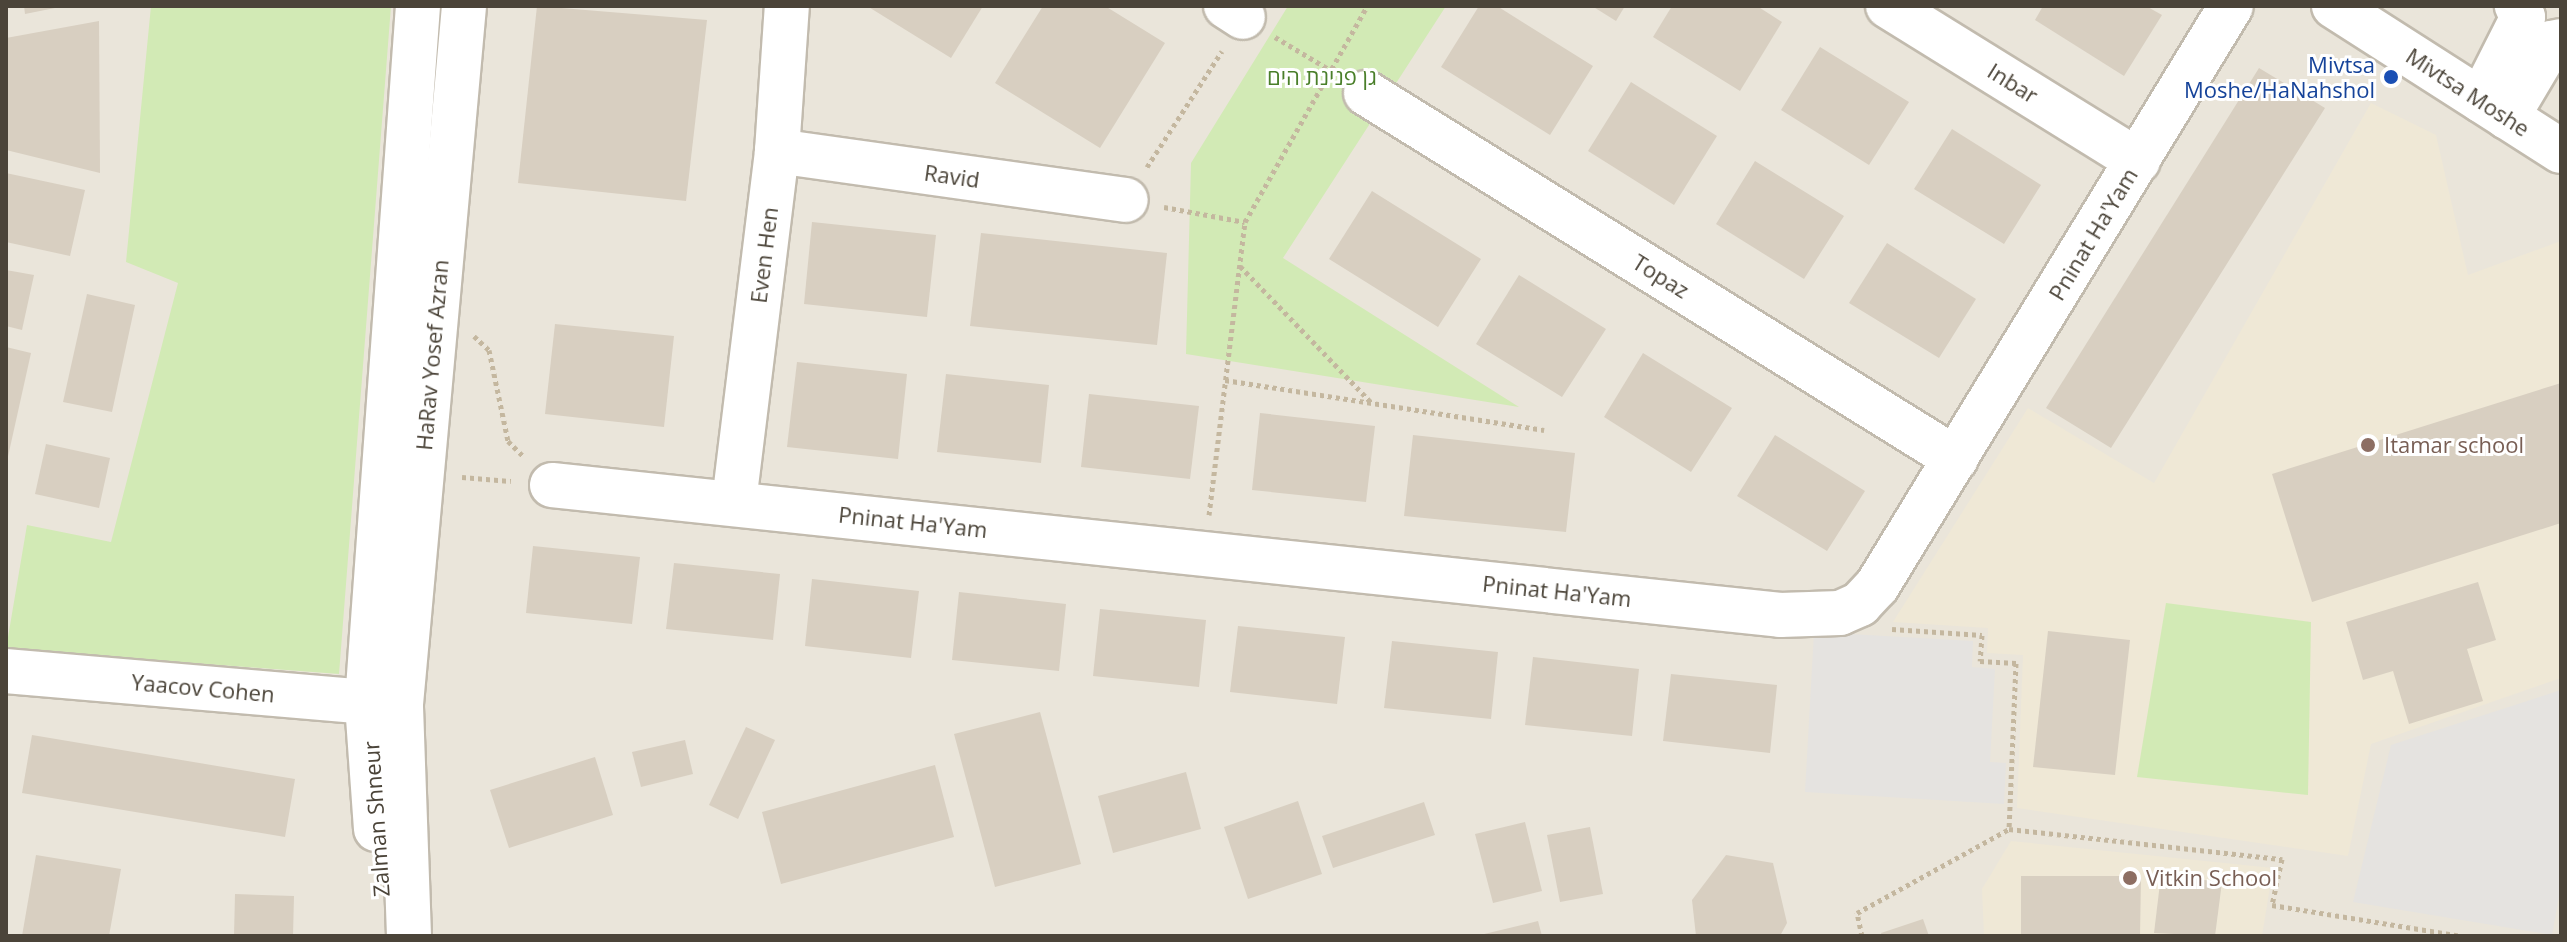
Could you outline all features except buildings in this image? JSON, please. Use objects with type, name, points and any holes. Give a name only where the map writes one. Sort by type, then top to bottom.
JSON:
[{"type":"street","name":"HaRav Yosef Azran","points":[[384,703],[418,6]]},
{"type":"street","name":"HaRav Yosef Azran","points":[[384,703],[422,473],[464,6]]},
{"type":"street","name":"Even Hen","points":[[734,502],[777,151],[787,6]]},
{"type":"street","name":"Inbar","points":[[1888,6],[2138,161]]},
{"type":"street","name":"Pninat Ha'Yam","points":[[552,485],[1812,617],[1840,613],[1860,604],[1877,586],[2231,6]]},
{"type":"street","name":"Mivtsa Moshe","points":[[2334,6],[2561,151]]},
{"type":"street","points":[[2494,108],[2540,23]]},
{"type":"street","name":"Topaz","points":[[1366,93],[1956,459]]},
{"type":"street","name":"Ravid","points":[[777,151],[1126,200]]},
{"type":"street","name":"Yaacov Cohen","points":[[6,671],[384,703]]},
{"type":"street","name":"Zalman Shneur","points":[[384,703],[384,936]]},
{"type":"street","name":"Zalman Shneur","points":[[384,703],[409,936]]},
{"type":"path","points":[[1204,553],[1245,222],[1328,69],[1367,6]]},
{"type":"path","points":[[1245,222],[1126,200],[1235,11],[1366,93]]},
{"type":"path","points":[[1239,266],[1372,403]]},
{"type":"path","points":[[437,302],[489,350],[508,441],[552,485]]},
{"type":"path","points":[[1225,380],[1544,430]]},
{"type":"path","points":[[422,473],[552,485]]},
{"type":"path","points":[[1875,628],[1982,635],[1980,661],[2016,663],[2009,829]]},
{"type":"path","points":[[1862,936],[1857,913],[2009,829],[2282,859],[2272,905],[2461,936]]},
{"type":"shaded area","points":[[6,6],[2561,6],[2561,936],[6,936]]},
{"type":"shaded area","name":"Itamar school","points":[[2371,103],[2436,135],[2468,275],[2561,241],[2561,678],[2371,744],[2348,856],[2017,808],[2023,655],[1987,653],[1988,628],[1893,622],[2028,408],[2154,483]]},
{"type":"shaded area","points":[[1814,632],[1973,641],[1972,667],[1995,669],[1990,762],[2006,763],[2004,804],[1805,792]]},
{"type":"shaded area","points":[[2561,690],[2561,886],[2552,935],[2353,902],[2391,745]]},
{"type":"shaded area","name":"Vitkin School","points":[[2011,841],[2273,868],[2262,936],[1984,936],[1982,889]]},
{"type":"green space","points":[[151,6],[391,6],[339,674],[6,649],[27,525],[111,542],[178,283],[126,262]]},
{"type":"green space","name":"גן פנינת הים","points":[[1288,6],[1446,6],[1283,258],[1519,407],[1186,354],[1191,163]]},
{"type":"green space","points":[[2166,603],[2311,622],[2308,795],[2137,777]]},
{"type":"place","name":"Mivtsa Moshe/HaNahshol","points":[[2391,77]]},
{"type":"place","name":"Itamar school","points":[[2368,445]]},
{"type":"place","name":"Vitkin School","points":[[2130,878]]}]
